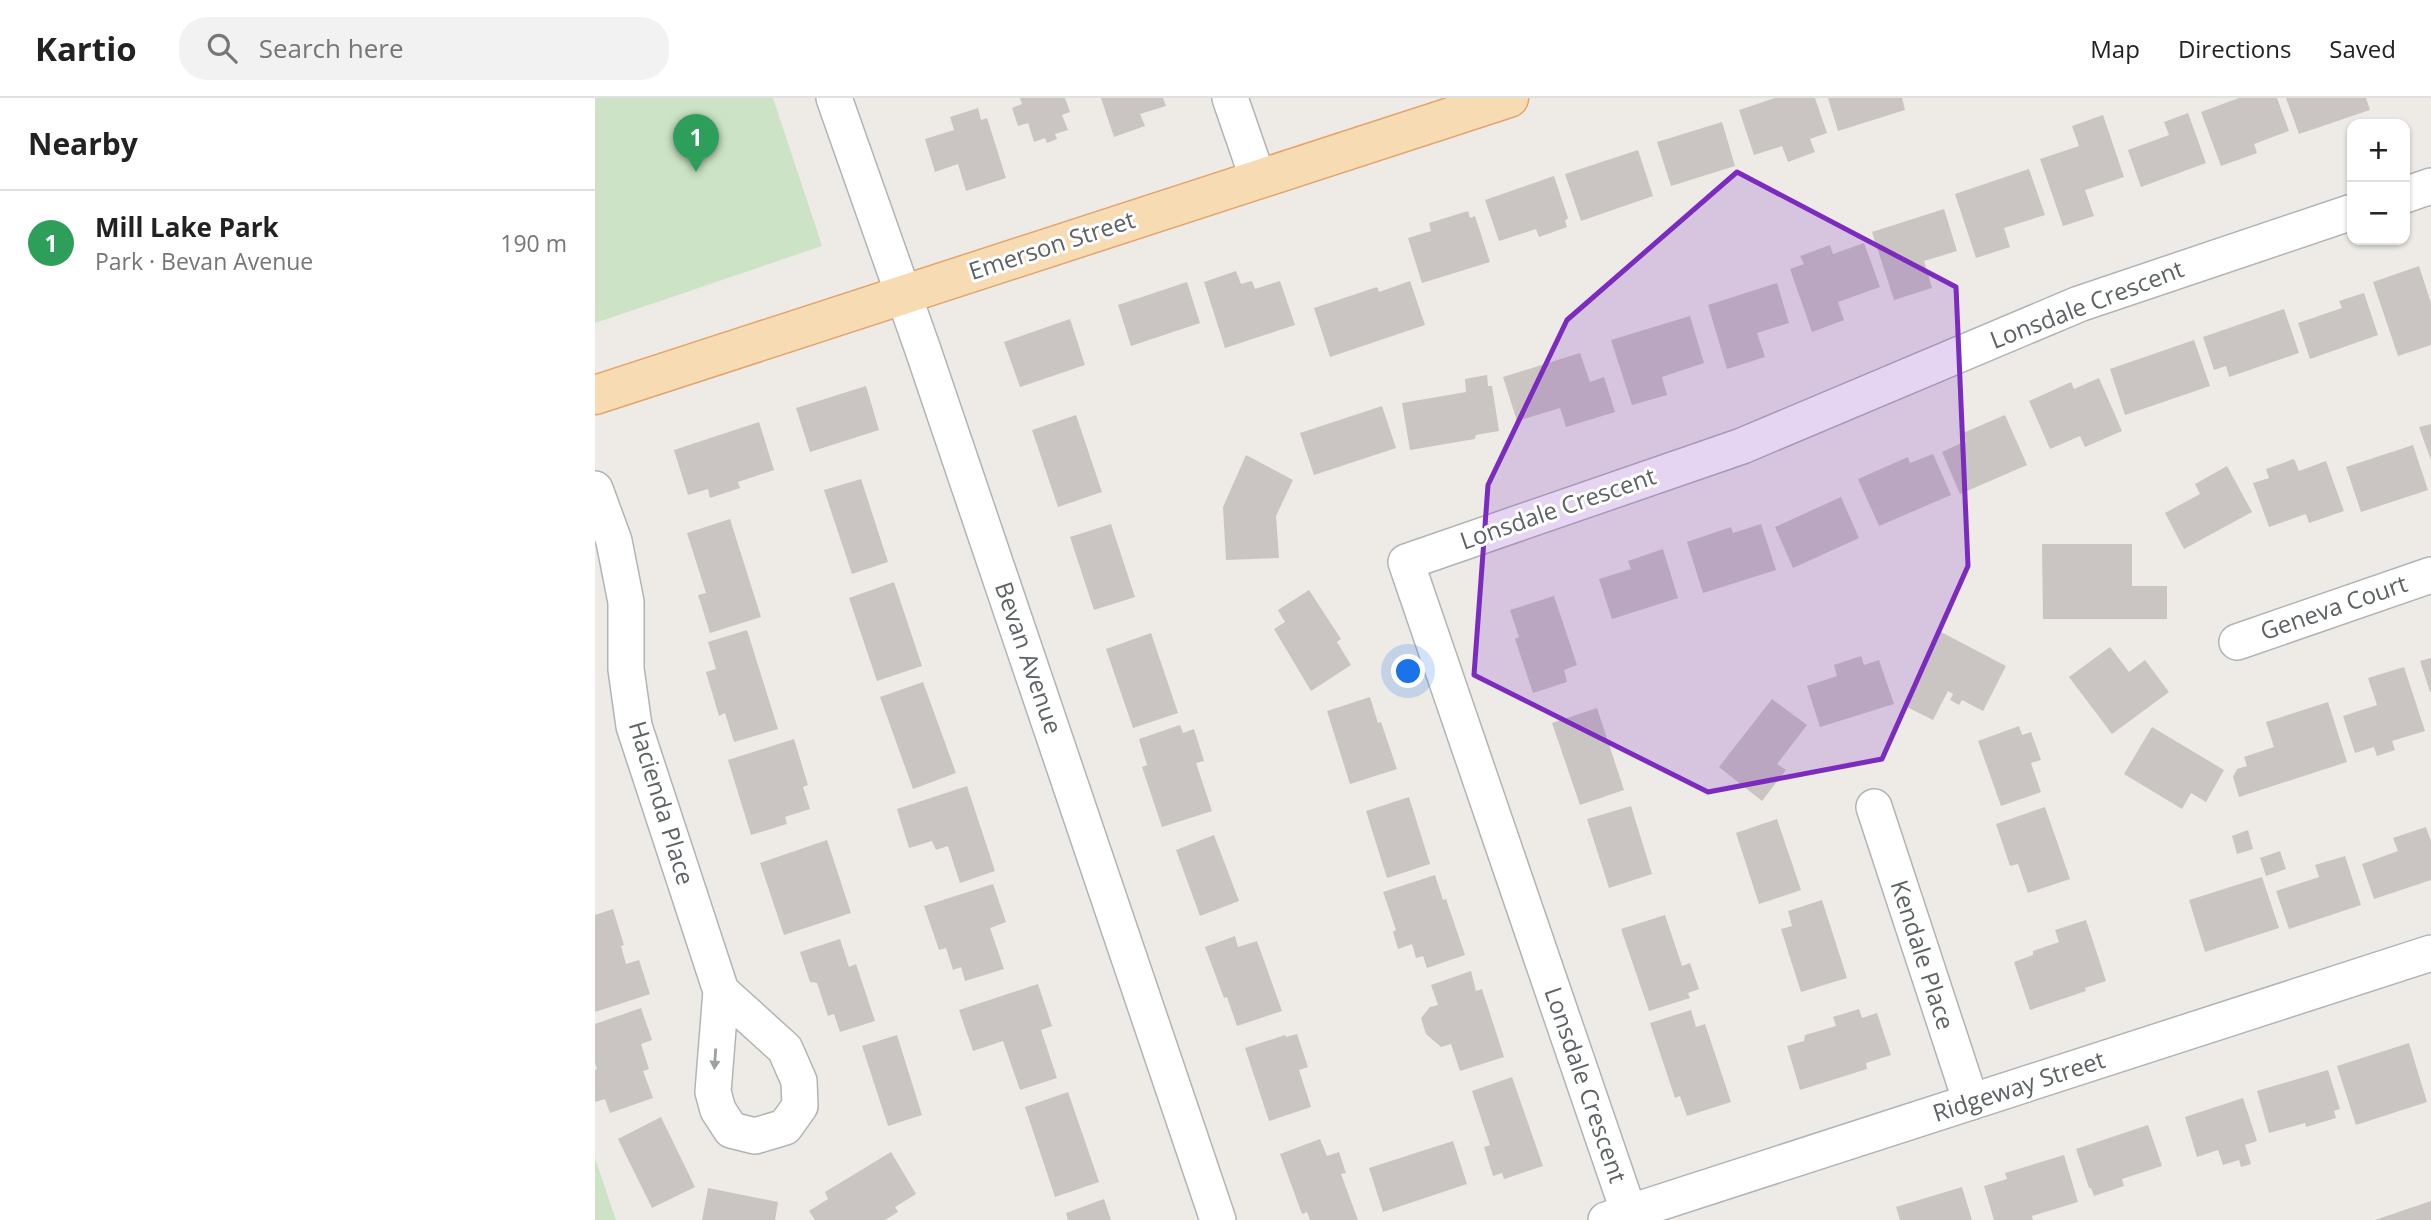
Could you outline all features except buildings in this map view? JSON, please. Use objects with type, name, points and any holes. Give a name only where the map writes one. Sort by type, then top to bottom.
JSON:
[{"type":"main road","name":"Emerson Street","points":[[595,395],[1509,98]]},
{"type":"street","name":"Bevan Avenue","points":[[834,98],[904,295],[1218,1220]]},
{"type":"street","points":[[1230,98],[1258,179]]},
{"type":"street","points":[[2410,193],[2431,186]]},
{"type":"street","name":"Lonsdale Crescent","points":[[1617,1216],[1406,562],[1742,446],[2079,304],[2347,214]]},
{"type":"street","name":"Hacienda Place","points":[[595,489],[614,541],[626,602],[626,669],[634,726],[721,991]]},
{"type":"street","name":"Geneva Court","points":[[2237,642],[2431,575]]},
{"type":"street","name":"Kendale Place","points":[[1874,807],[1971,1102]]},
{"type":"street","name":"Ridgeway Street","points":[[1617,1216],[2431,953]]},
{"type":"highlighted area","points":[[1737,172],[1956,287],[1968,566],[1882,759],[1708,792],[1474,675],[1488,485],[1567,320]]},
{"type":"green space","points":[[595,98],[773,98],[822,246],[595,323]]},
{"type":"green space","points":[[595,1158],[616,1220],[595,1220]]},
{"type":"place","name":"Mill Lake Park","points":[[696,172]]}]
